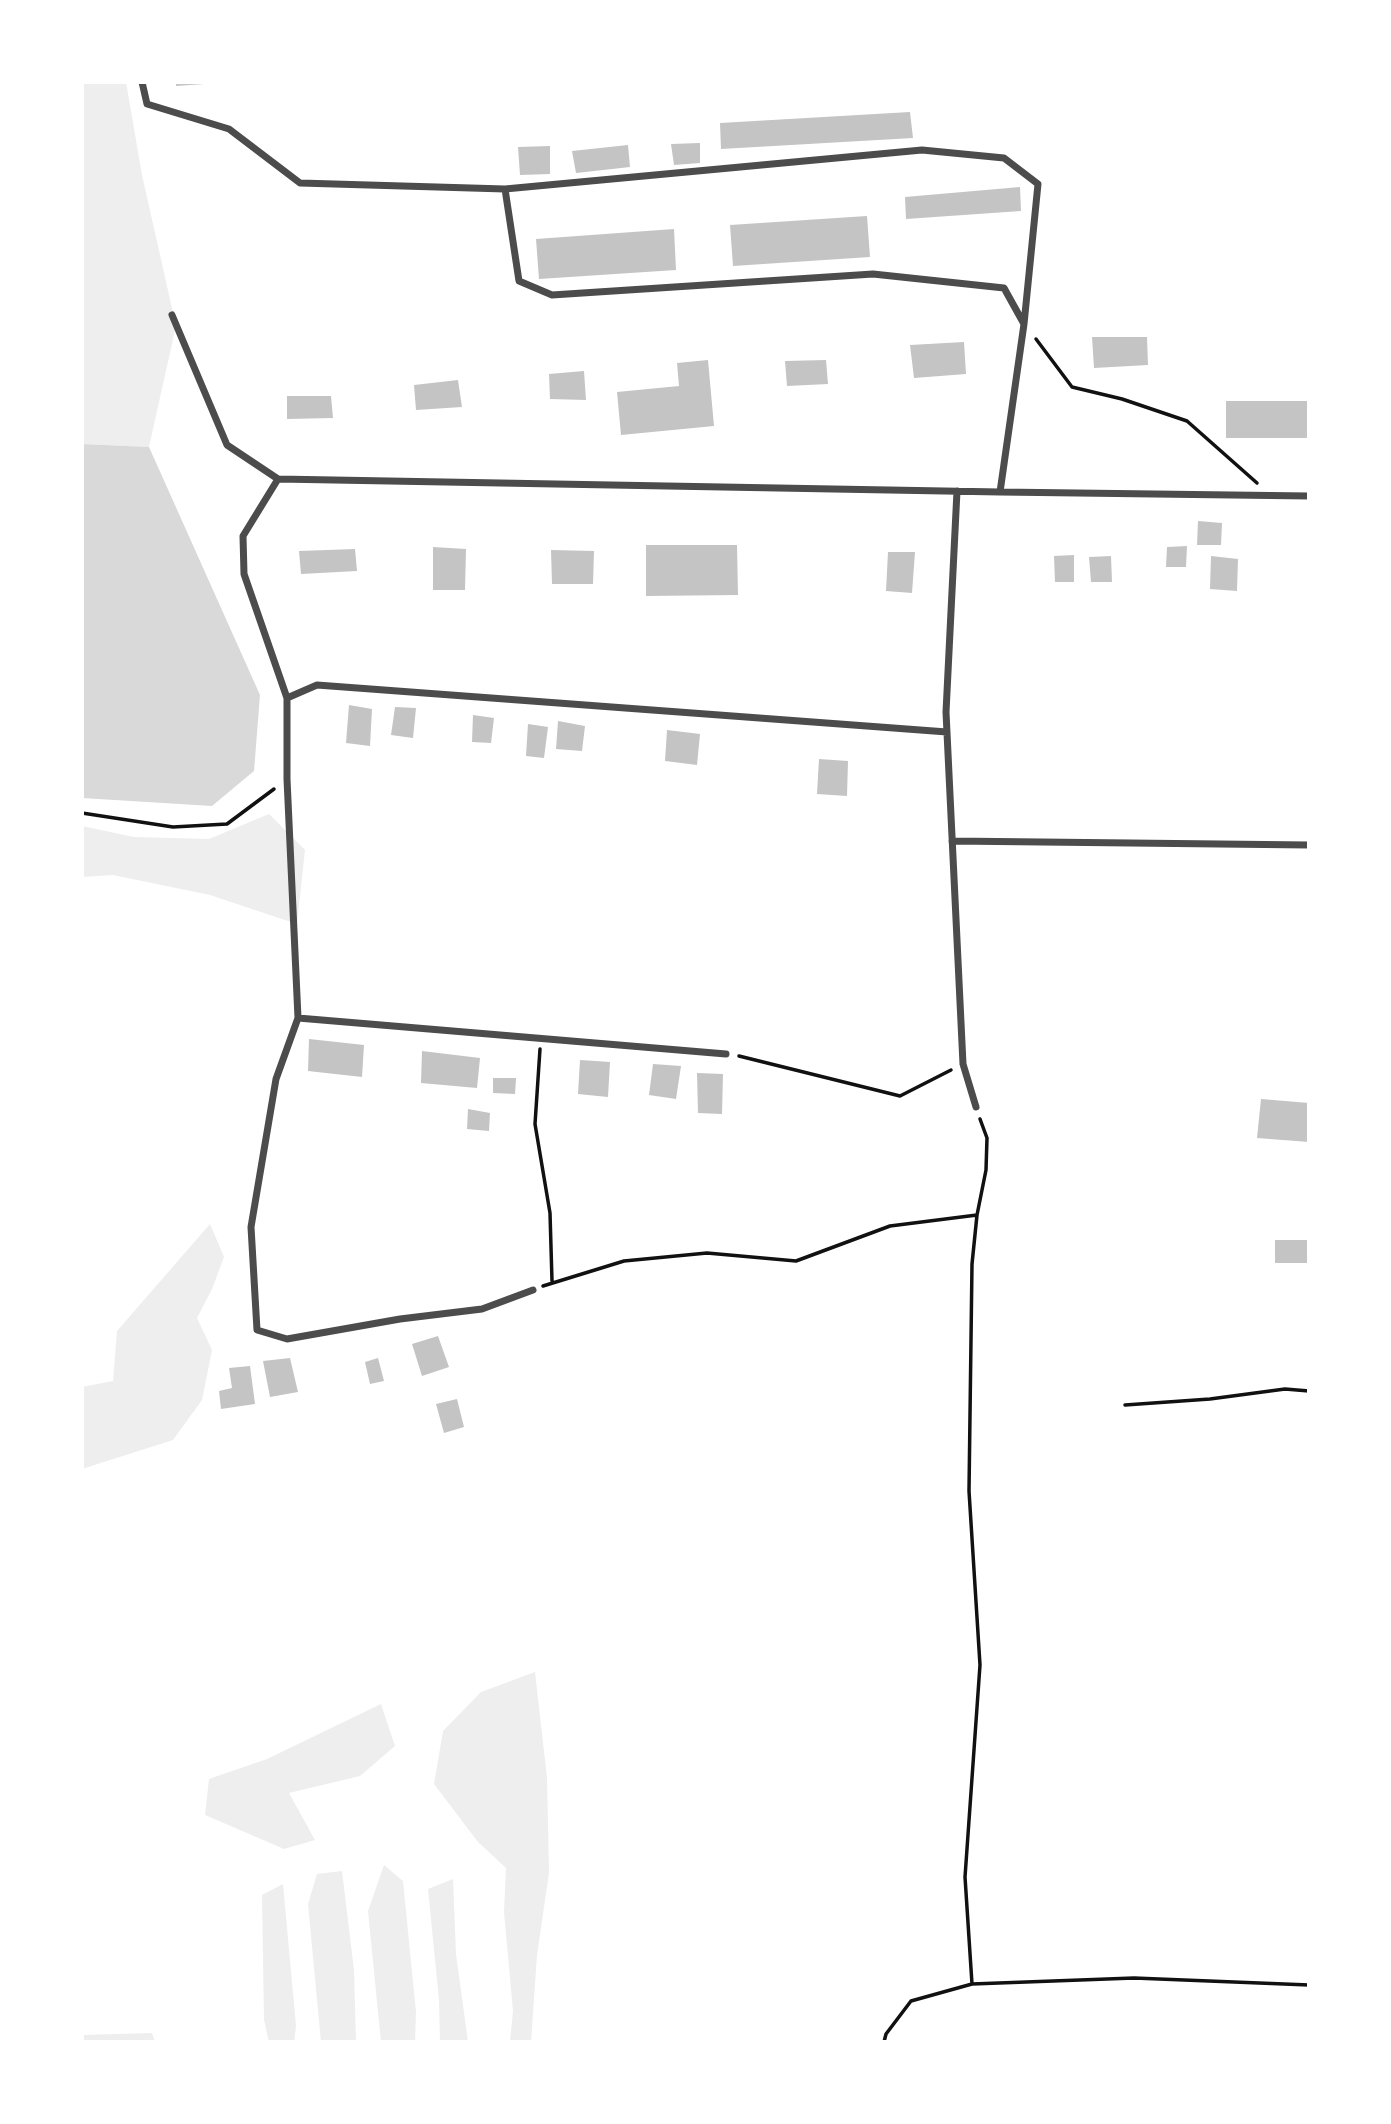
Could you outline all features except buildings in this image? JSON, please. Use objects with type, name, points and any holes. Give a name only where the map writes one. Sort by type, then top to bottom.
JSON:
[{"type":"street","points":[[142,82],[147,104],[229,129],[300,183],[505,189],[922,150],[1004,158],[1038,184],[1024,324],[1000,492]]},
{"type":"street","points":[[505,189],[519,281],[552,295],[873,274],[1004,288],[1024,324]]},
{"type":"street","points":[[172,315],[227,446],[278,479],[1309,496]]},
{"type":"street","points":[[278,479],[243,536],[244,574],[287,698],[287,779],[298,1018],[276,1079],[251,1227],[257,1330],[287,1339],[482,1309],[533,1290]]},
{"type":"street","points":[[957,491],[947,732],[962,1064],[976,1107]]},
{"type":"street","points":[[287,698],[317,685],[947,732]]},
{"type":"street","points":[[952,841],[1309,845]]},
{"type":"street","points":[[298,1018],[726,1054]]},
{"type":"path","points":[[1024,324],[1072,387],[1122,399],[1187,421],[1271,495]]},
{"type":"path","points":[[82,813],[173,827],[228,824],[287,779]]},
{"type":"path","points":[[540,1037],[535,1124],[550,1213],[552,1281]]},
{"type":"path","points":[[726,1054],[900,1096],[962,1064]]},
{"type":"path","points":[[972,1984],[965,1878],[980,1665],[969,1491],[972,1264],[977,1215],[986,1170],[987,1139],[976,1107]]},
{"type":"path","points":[[533,1290],[552,1281],[624,1261],[707,1253],[796,1261],[890,1226],[977,1215]]},
{"type":"path","points":[[1125,1405],[1210,1399],[1285,1389],[1309,1391]]},
{"type":"path","points":[[884,2042],[886,2034],[911,2001],[972,1984],[1134,1978],[1309,1984]]},
{"type":"shaded area","points":[[82,82],[126,82],[142,175],[176,326],[149,447],[82,444]]},
{"type":"shaded area","points":[[82,444],[149,447],[260,695],[254,771],[212,806],[82,798]]},
{"type":"shaded area","points":[[269,814],[305,850],[297,924],[210,895],[113,875],[82,877],[82,826],[134,837],[209,839]]},
{"type":"shaded area","points":[[210,1224],[224,1257],[197,1318],[212,1350],[202,1400],[173,1440],[82,1469],[82,1387],[113,1381],[117,1331]]},
{"type":"shaded area","points":[[535,1672],[547,1778],[549,1873],[537,1955],[531,2042],[510,2042],[513,2011],[504,1912],[506,1868],[478,1842],[434,1784],[443,1731],[481,1692]]},
{"type":"shaded area","points":[[381,1704],[395,1746],[360,1776],[289,1793],[315,1840],[284,1849],[205,1815],[209,1779],[267,1759]]},
{"type":"shaded area","points":[[384,1865],[403,1881],[416,2012],[415,2042],[381,2042],[368,1911]]},
{"type":"shaded area","points":[[342,1871],[354,1970],[356,2042],[321,2042],[308,1904],[317,1874]]},
{"type":"shaded area","points":[[453,1879],[456,1954],[468,2042],[440,2042],[439,2000],[428,1889]]},
{"type":"shaded area","points":[[283,1884],[296,2026],[294,2042],[269,2042],[264,2020],[262,1895]]},
{"type":"shaded area","points":[[152,2033],[155,2042],[82,2042],[82,2035]]}]
